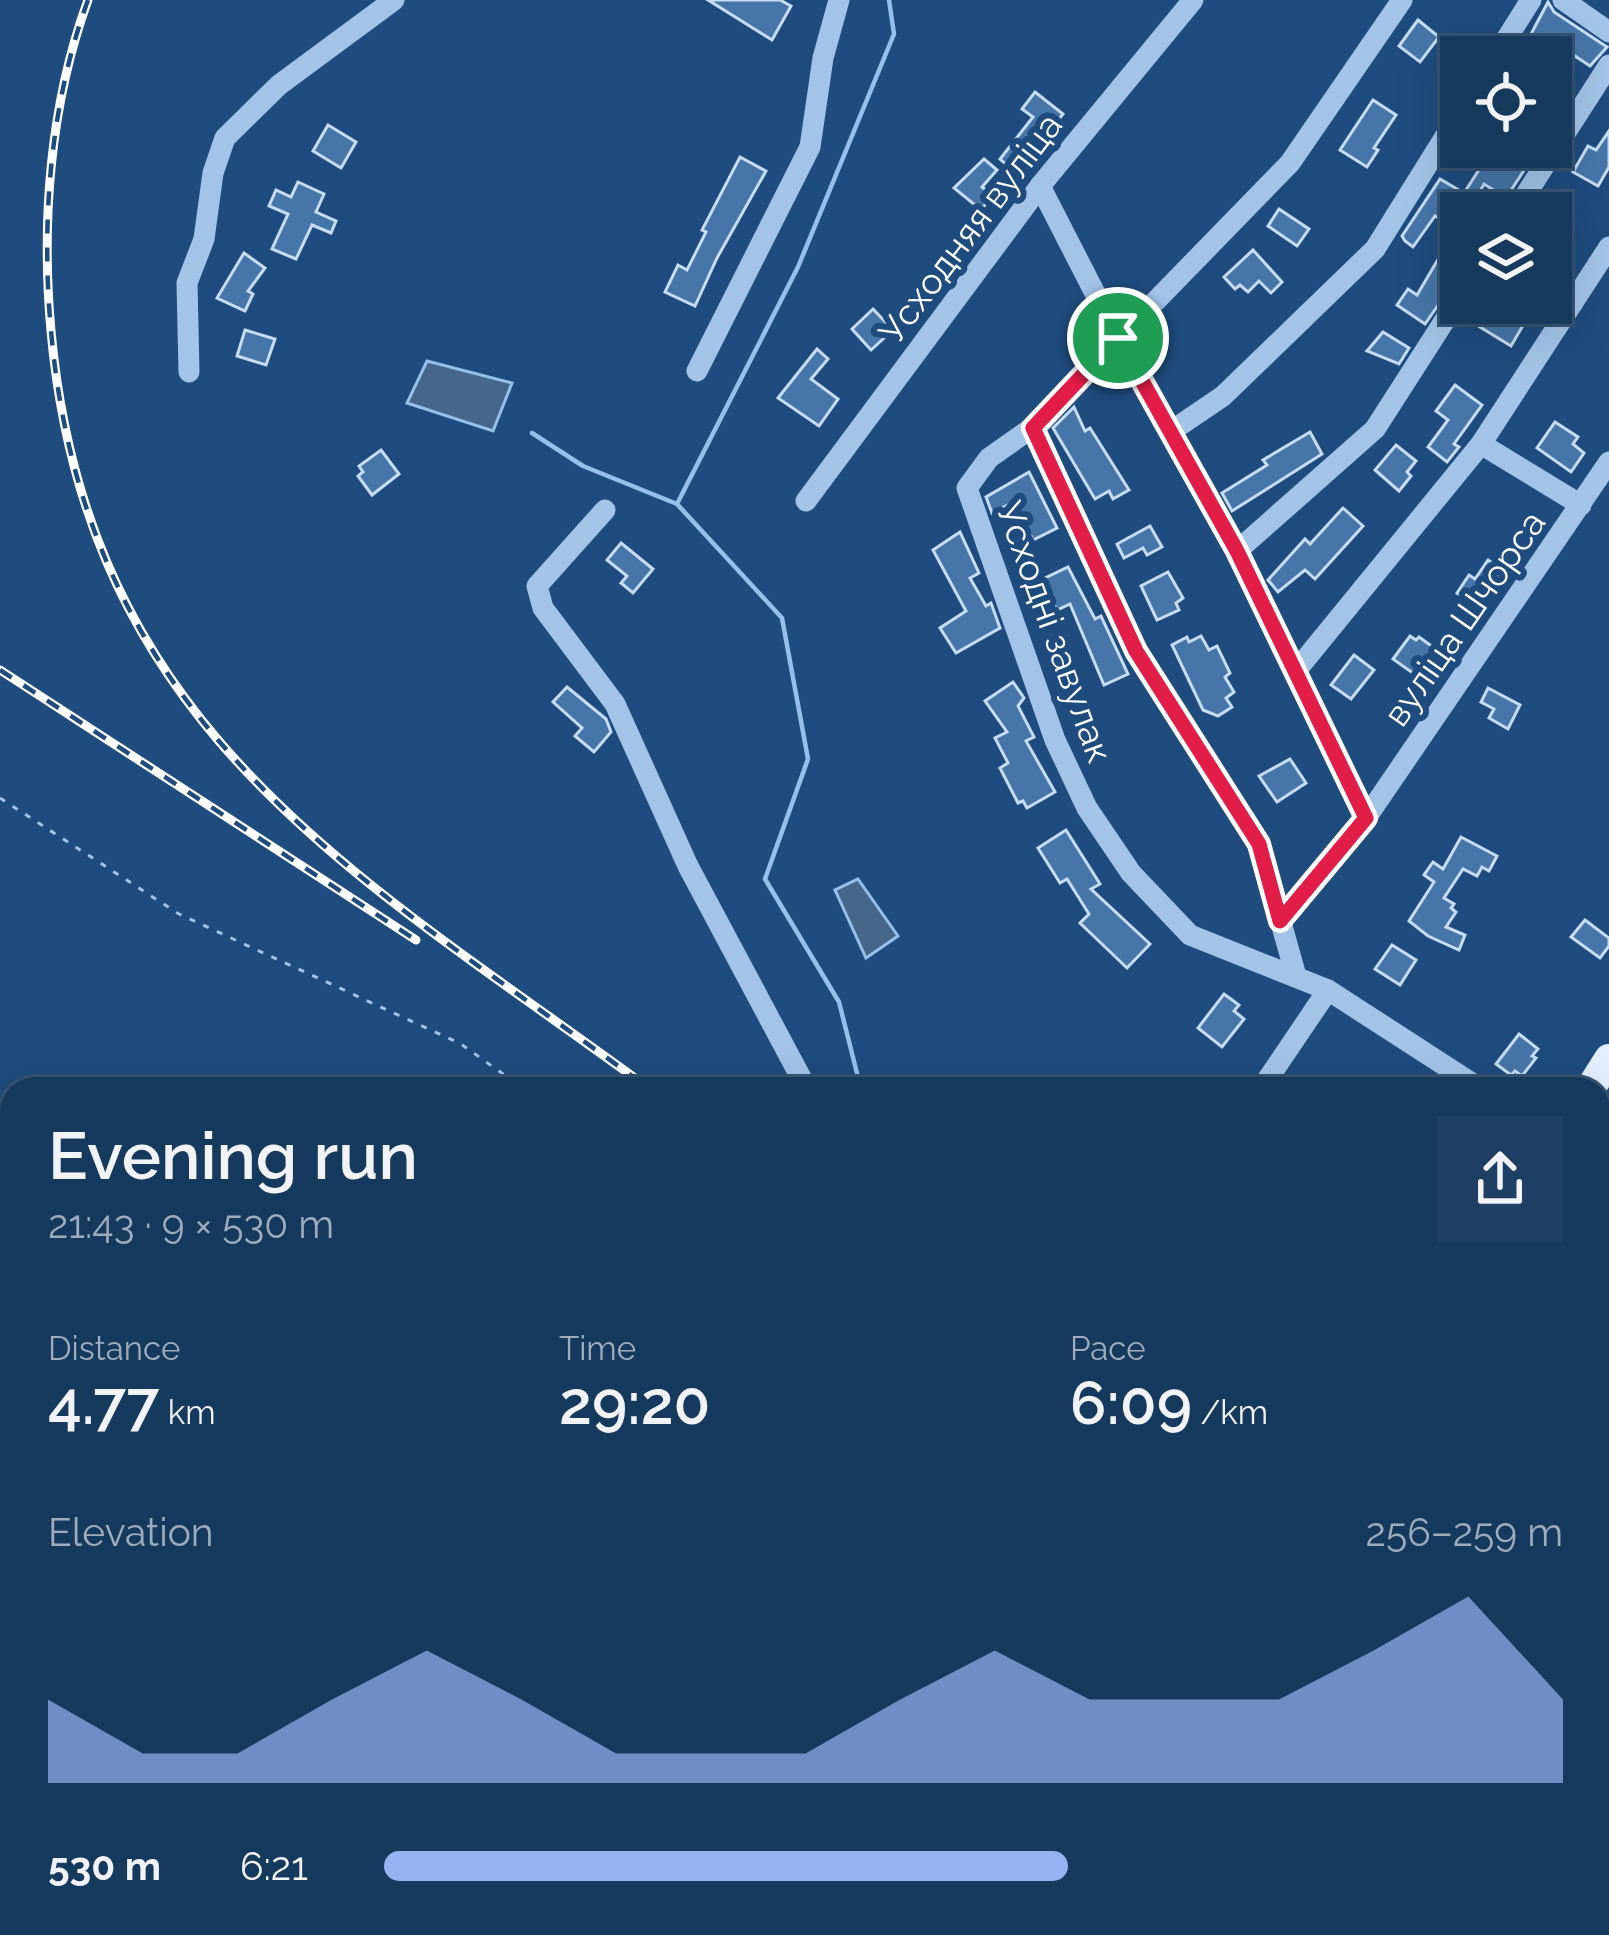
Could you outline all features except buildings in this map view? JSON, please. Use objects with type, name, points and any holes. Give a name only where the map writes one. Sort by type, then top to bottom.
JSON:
[{"type":"street","points":[[190,372],[187,283],[204,239],[213,172],[225,138],[279,85],[394,0]]},
{"type":"street","points":[[698,371],[810,147],[823,58],[839,0]]},
{"type":"street","name":"Усходняя вуліца","points":[[806,501],[1040,186],[1193,0]]},
{"type":"street","points":[[1296,976],[1259,844],[1136,651],[1033,428],[1290,163],[1402,0]]},
{"type":"street","points":[[1508,36],[1531,0]]},
{"type":"street","points":[[1563,0],[1609,32]]},
{"type":"street","points":[[1527,192],[1609,65]]},
{"type":"street","points":[[1170,433],[1223,396],[1375,249],[1440,145]]},
{"type":"street","points":[[1040,186],[1237,551],[1366,818]]},
{"type":"street","points":[[1295,672],[1481,444],[1609,247]]},
{"type":"street","points":[[1237,551],[1376,428],[1442,324]]},
{"type":"street","name":"Усходні завулак","points":[[1033,428],[988,458],[967,488],[1055,740],[1098,824],[1131,873],[1190,934],[1328,990],[1462,1077]]},
{"type":"street","points":[[1481,444],[1581,505]]},
{"type":"street","name":"вуліца Шчорса","points":[[1280,921],[1366,818],[1609,462]]},
{"type":"street","points":[[605,510],[537,586],[543,608],[615,704],[688,866],[801,1077]]},
{"type":"street","points":[[1269,1077],[1328,990]]},
{"type":"path","points":[[0,798],[179,914],[461,1044],[507,1077]]},
{"type":"shaded area","points":[[427,361],[512,383],[493,431],[407,403]]},
{"type":"shaded area","points":[[858,879],[898,936],[866,958],[835,890]]},
{"type":"waterway","points":[[677,504],[798,267],[894,34],[889,0]]},
{"type":"waterway","points":[[532,433],[583,466],[677,504],[782,618],[808,759],[765,879],[839,1002],[858,1077]]},
{"type":"railway","points":[[88,0],[65,80],[51,163],[48,289],[75,470],[119,589],[179,691],[254,780],[342,861],[438,937],[633,1077]]},
{"type":"railway","points":[[0,670],[416,940]]},
{"type":"route","points":[[1118,338],[1237,551],[1366,818],[1280,921],[1259,844],[1136,651],[1033,428],[1118,338]]}]
